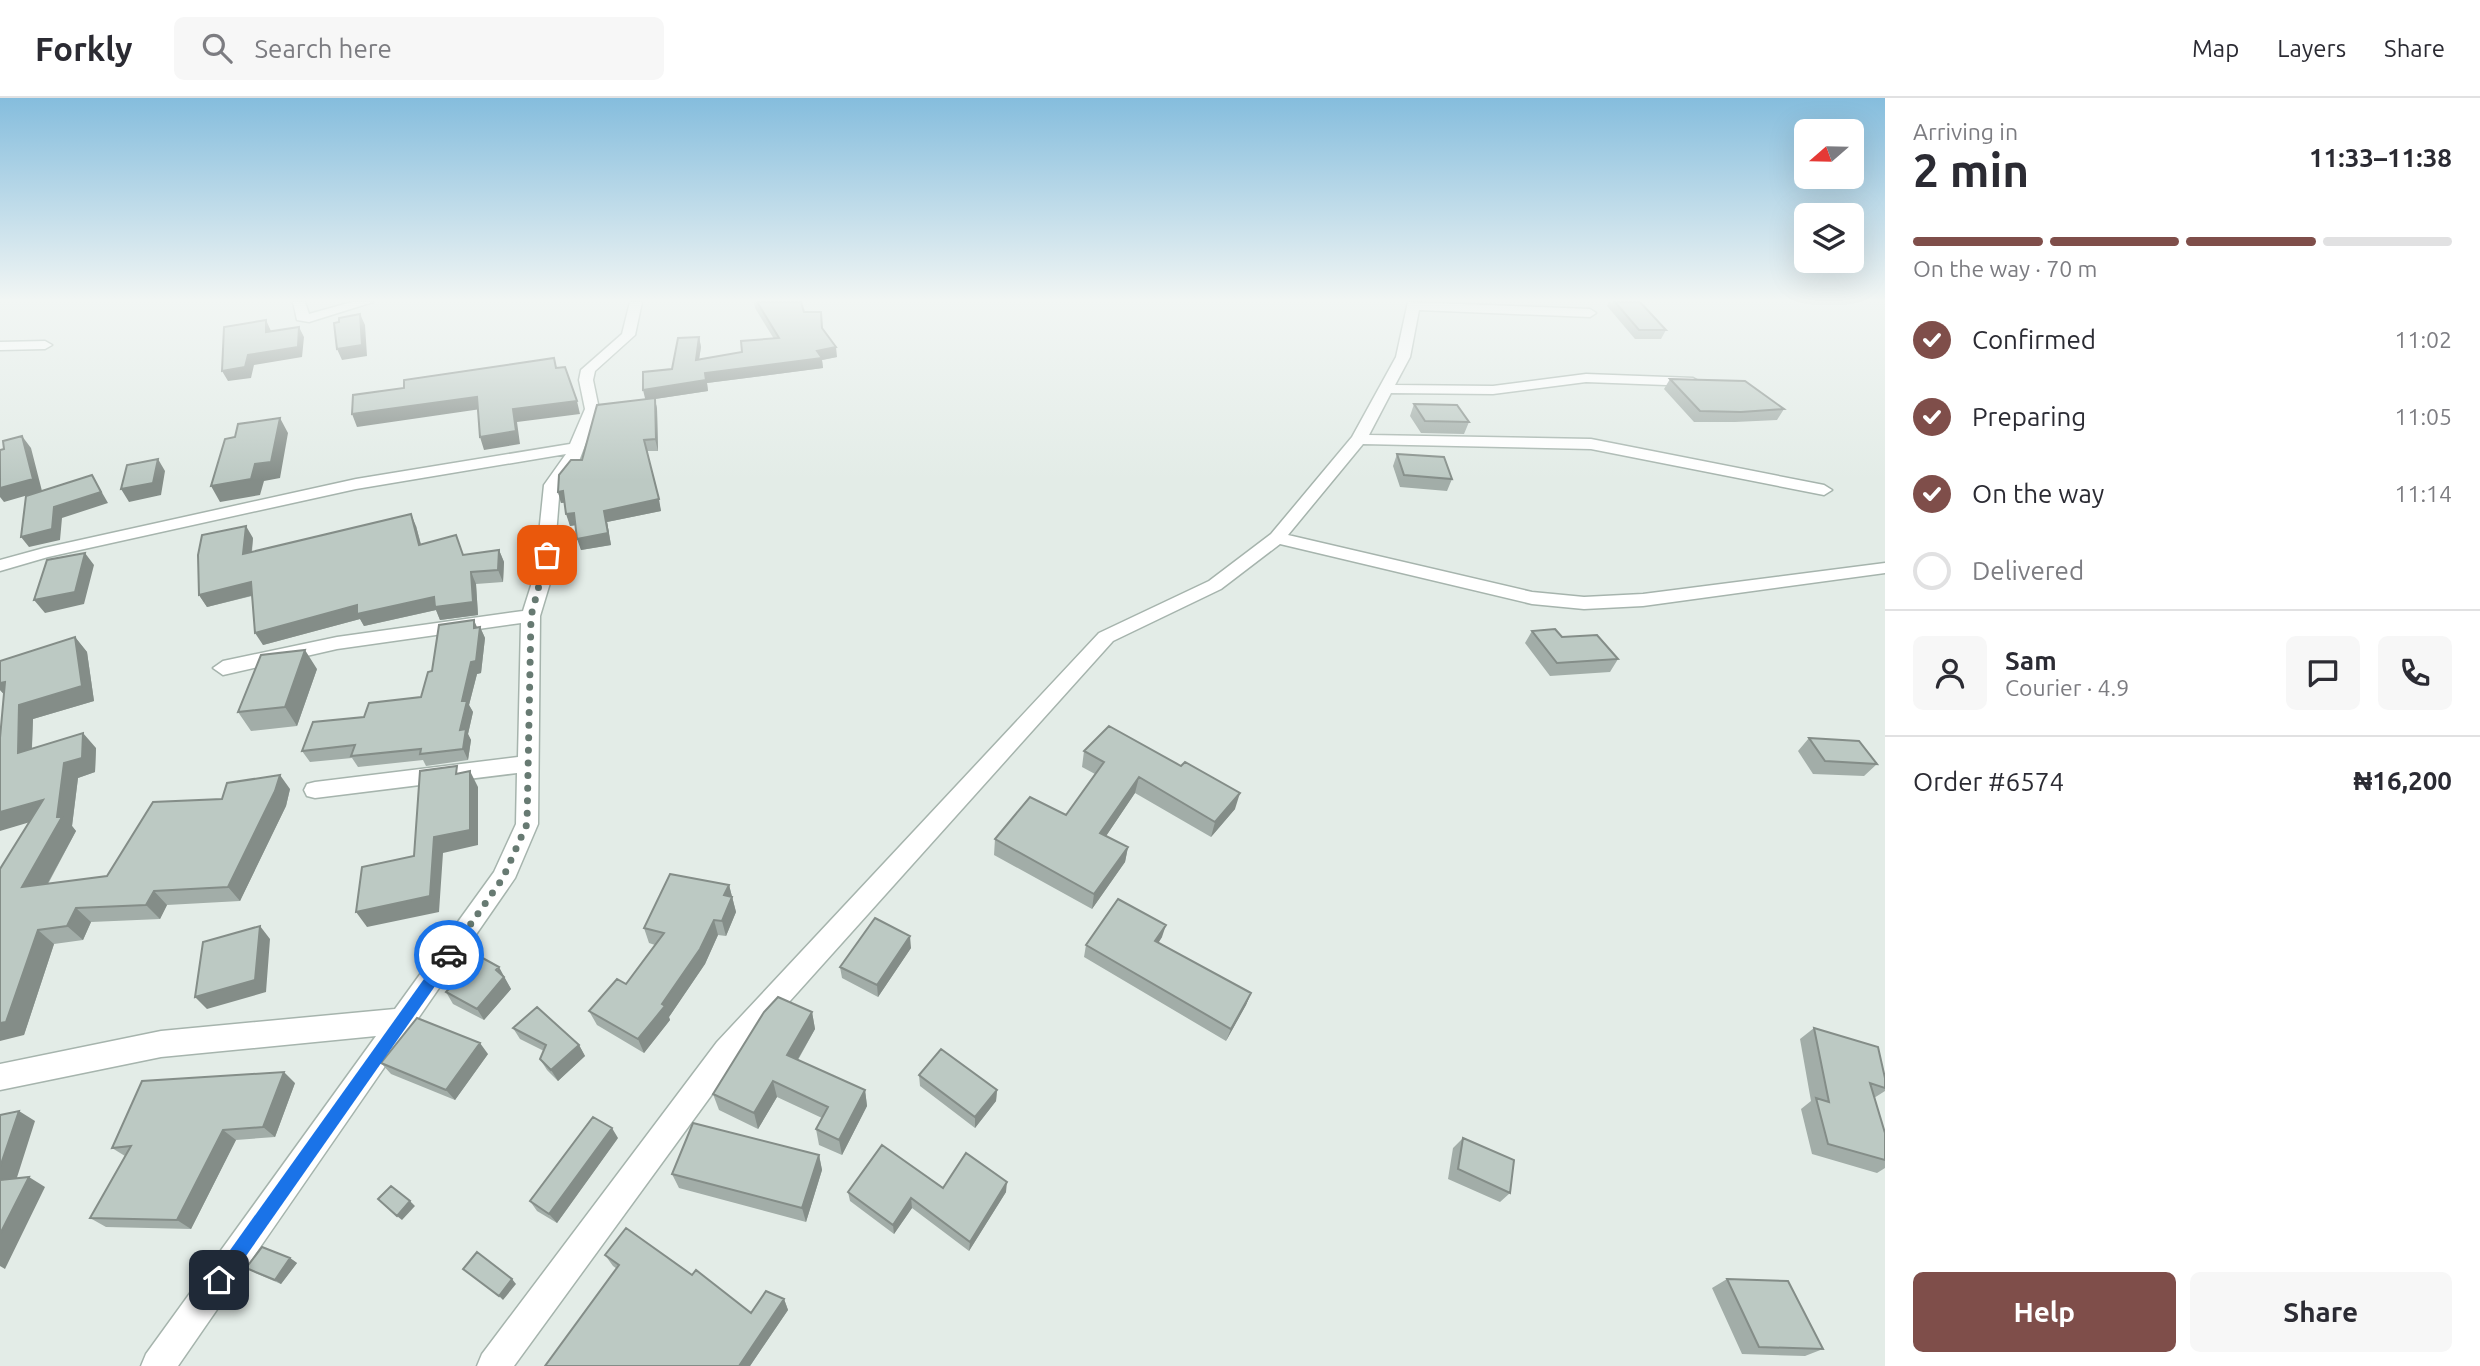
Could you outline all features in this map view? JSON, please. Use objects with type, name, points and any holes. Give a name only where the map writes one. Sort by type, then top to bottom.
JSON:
[{"type":"street","points":[[158,1366],[503,878],[527,824],[526,764],[531,616],[544,573],[552,485],[578,447],[592,409],[586,380],[588,370],[598,361]]},
{"type":"street","points":[[494,1366],[727,1051],[1106,637],[1215,585],[1277,538],[1359,439],[1400,361]]},
{"type":"street","points":[[1385,389],[1493,390],[1586,377],[1693,382]]},
{"type":"street","points":[[1359,439],[1591,444],[1824,490]]},
{"type":"street","points":[[0,566],[44,553],[356,484],[578,447]]},
{"type":"street","points":[[1277,538],[1532,598],[1584,603],[1643,600],[1885,568]]},
{"type":"street","points":[[223,668],[286,651],[356,639],[531,616]]},
{"type":"street","points":[[315,790],[526,764]]},
{"type":"street","points":[[0,1077],[161,1044],[402,1021]]},
{"type":"building","points":[[222,361],[246,361],[245,367],[222,371]]},
{"type":"building","points":[[532,361],[555,361],[556,368],[565,367],[577,401],[513,409],[516,431],[480,437],[477,397],[352,414],[353,395],[404,388],[404,380]]},
{"type":"building","points":[[674,361],[797,361],[705,373],[706,380],[643,390],[643,372],[672,369]]},
{"type":"building","points":[[1670,379],[1745,381],[1784,409],[1700,411]]},
{"type":"building","points":[[655,398],[656,439],[644,440],[659,499],[604,511],[608,533],[577,539],[574,513],[566,514],[563,491],[558,492],[559,475],[571,460],[582,460],[597,405]]},
{"type":"building","points":[[1414,404],[1457,405],[1469,422],[1425,421]]},
{"type":"building","points":[[280,418],[271,462],[255,464],[251,479],[211,486],[225,439],[235,437],[238,424]]},
{"type":"building","points":[[22,436],[33,479],[0,488],[0,450],[4,449],[3,441]]},
{"type":"building","points":[[1397,454],[1444,457],[1452,479],[1404,475]]},
{"type":"building","points":[[158,459],[153,483],[121,489],[127,465]]},
{"type":"building","points":[[92,475],[101,492],[54,507],[52,529],[21,537],[26,496]]},
{"type":"building","points":[[411,514],[419,545],[456,535],[463,555],[499,550],[498,570],[471,572],[473,602],[435,607],[434,597],[357,614],[357,605],[255,633],[251,582],[199,595],[198,555],[202,535],[246,526],[243,554]]},
{"type":"building","points":[[85,553],[75,592],[34,600],[47,560]]},
{"type":"building","points":[[474,620],[474,628],[480,627],[476,661],[471,662],[462,701],[467,701],[460,730],[466,729],[463,749],[420,754],[421,749],[351,756],[355,745],[302,751],[313,722],[364,717],[369,703],[421,697],[428,672],[432,671],[439,625]]},
{"type":"building","points":[[1555,629],[1562,637],[1597,635],[1618,659],[1557,663],[1532,631]]},
{"type":"building","points":[[75,637],[82,686],[19,705],[18,753],[83,733],[82,758],[64,763],[57,817],[62,817],[22,887],[107,876],[153,802],[222,799],[227,783],[280,775],[275,791],[228,887],[154,891],[146,905],[76,908],[67,926],[38,930],[6,1022],[0,1023],[0,869],[43,800],[0,812],[0,738],[5,682],[0,683],[0,661]]},
{"type":"building","points":[[305,650],[285,707],[238,712],[261,655]]},
{"type":"building","points":[[1109,726],[1181,766],[1185,762],[1240,793],[1215,822],[1139,777],[1100,833],[1128,847],[1094,894],[995,839],[1030,797],[1066,815],[1104,762],[1084,751]]},
{"type":"building","points":[[1809,738],[1859,741],[1877,764],[1825,761]]},
{"type":"building","points":[[457,766],[456,774],[470,771],[470,830],[434,837],[430,896],[356,912],[362,867],[414,856],[420,771]]},
{"type":"building","points":[[670,874],[729,885],[724,895],[732,897],[722,921],[714,920],[700,949],[662,1004],[665,1006],[638,1039],[589,1011],[617,979],[626,984],[664,933],[644,928]]},
{"type":"building","points":[[1118,899],[1166,925],[1155,941],[1251,993],[1231,1029],[1086,945]]},
{"type":"building","points":[[875,918],[910,936],[877,985],[840,967]]},
{"type":"building","points":[[260,926],[255,980],[195,997],[203,942]]},
{"type":"building","points":[[479,956],[499,967],[496,970],[504,977],[477,1009],[446,992]]},
{"type":"building","points":[[778,997],[812,1012],[787,1055],[865,1090],[839,1140],[816,1129],[828,1107],[773,1081],[754,1113],[713,1094],[764,1012]]},
{"type":"building","points":[[537,1007],[579,1045],[551,1070],[540,1059],[546,1045],[513,1028]]},
{"type":"building","points":[[417,1018],[480,1043],[446,1090],[381,1063]]},
{"type":"building","points":[[1814,1028],[1878,1047],[1885,1088],[1870,1083],[1885,1133],[1885,1160],[1828,1144],[1816,1098],[1829,1102]]},
{"type":"building","points":[[941,1049],[997,1090],[975,1117],[919,1075]]},
{"type":"building","points":[[284,1072],[263,1127],[223,1130],[177,1220],[90,1218],[131,1146],[112,1148],[142,1081]]},
{"type":"building","points":[[19,1111],[0,1167],[0,1115]]},
{"type":"building","points":[[593,1117],[612,1128],[549,1214],[530,1201]]},
{"type":"building","points":[[693,1123],[819,1155],[802,1208],[672,1174]]},
{"type":"building","points":[[1463,1138],[1514,1160],[1510,1193],[1458,1169]]},
{"type":"building","points":[[882,1145],[943,1188],[966,1153],[1007,1182],[970,1242],[911,1198],[893,1225],[848,1192]]},
{"type":"building","points":[[29,1177],[0,1234],[0,1180]]},
{"type":"building","points":[[391,1186],[410,1201],[397,1216],[378,1199]]},
{"type":"building","points":[[626,1228],[692,1275],[696,1270],[751,1313],[766,1291],[784,1299],[739,1366],[545,1366],[619,1265],[605,1255]]},
{"type":"building","points":[[262,1247],[290,1258],[275,1280],[246,1268]]},
{"type":"building","points":[[477,1252],[512,1279],[499,1296],[463,1269]]},
{"type":"building","points":[[1727,1279],[1788,1281],[1823,1349],[1759,1347]]},
{"type":"way so far","points":[[449,955],[503,878],[527,824],[526,764],[531,616],[547,555]]},
{"type":"route","points":[[219,1280],[449,955]]}]
